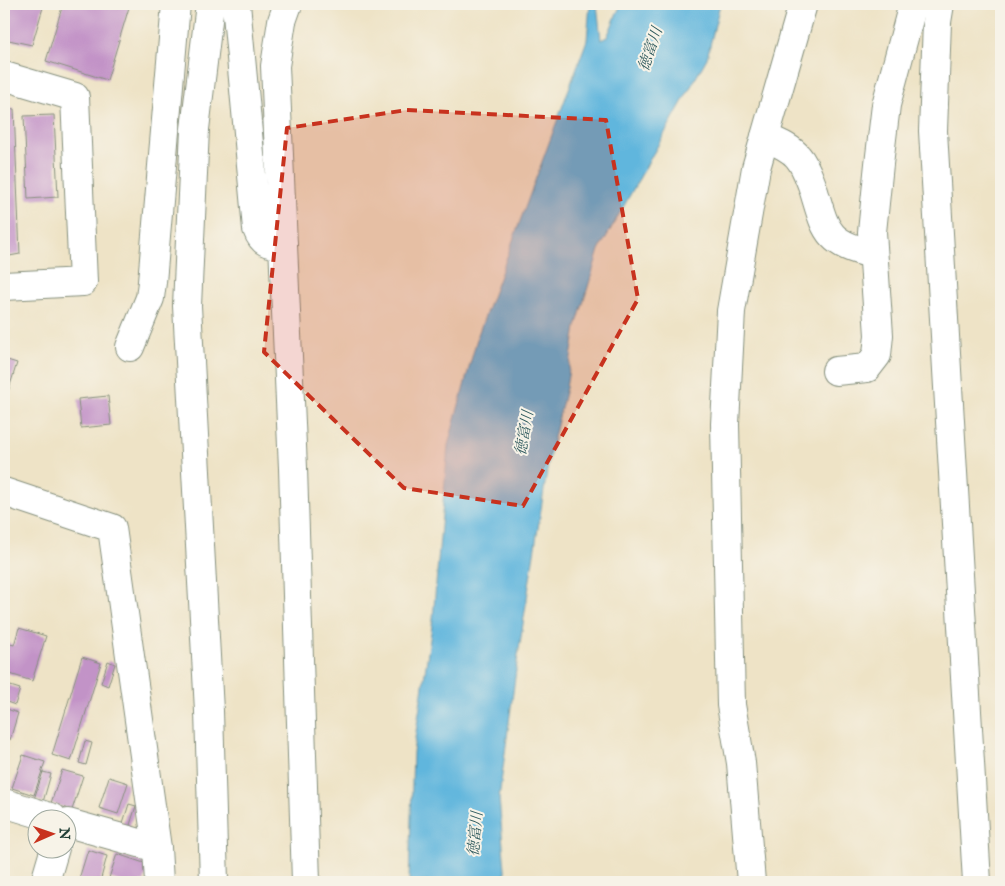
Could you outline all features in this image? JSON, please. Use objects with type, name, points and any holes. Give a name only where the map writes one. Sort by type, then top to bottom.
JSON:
[{"type":"street","points":[[130,347],[150,298],[176,4]]},
{"type":"street","points":[[210,4],[195,129],[187,306],[209,711],[214,882]]},
{"type":"street","points":[[236,4],[257,229],[260,239],[268,244],[283,244]]},
{"type":"street","points":[[288,4],[282,22],[275,66],[294,478],[306,882]]},
{"type":"street","points":[[751,882],[741,763],[731,705],[725,424],[731,311],[756,168],[802,4]]},
{"type":"street","points":[[836,371],[867,368],[876,355],[879,335],[872,232],[886,105],[914,4]]},
{"type":"street","points":[[940,4],[937,22],[933,131],[977,882]]},
{"type":"street","points":[[4,76],[75,97],[83,282],[4,286]]},
{"type":"street","points":[[765,137],[788,148],[798,157],[806,169],[824,220],[834,239],[848,249],[873,254]]},
{"type":"street","points":[[4,492],[112,528],[157,848],[159,882]]},
{"type":"street","points":[[4,804],[28,811]]},
{"type":"street","points":[[78,826],[157,848]]},
{"type":"street","points":[[45,882],[52,858]]},
{"type":"highlighted area","points":[[407,110],[606,120],[638,299],[523,506],[404,488],[264,352],[287,128]]},
{"type":"water","name":"徳富川","points":[[590,4],[597,4],[601,40],[607,37],[621,4],[720,4],[707,58],[599,250],[576,327],[566,388],[549,458],[517,662],[499,798],[506,882],[409,882],[413,752],[433,619],[448,445],[478,335],[587,40]]},
{"type":"building","points":[[4,4],[44,4],[32,45],[4,39]]},
{"type":"building","points":[[63,4],[130,4],[107,80],[46,61]]},
{"type":"building","points":[[4,107],[14,109],[20,254],[4,257]]},
{"type":"building","points":[[54,115],[58,197],[28,199],[24,116]]},
{"type":"building","points":[[4,359],[17,363],[6,398],[4,397]]},
{"type":"building","points":[[108,396],[111,425],[81,428],[78,399]]},
{"type":"building","points":[[19,628],[46,636],[32,681],[4,672],[4,642],[14,645]]},
{"type":"building","points":[[82,657],[101,663],[71,761],[52,755]]},
{"type":"building","points":[[108,661],[115,664],[108,686],[101,683]]},
{"type":"building","points":[[4,684],[20,689],[15,705],[4,701]]},
{"type":"building","points":[[4,708],[18,713],[10,740],[4,739]]},
{"type":"building","points":[[85,741],[92,743],[86,765],[79,763]]},
{"type":"building","points":[[23,755],[45,762],[34,795],[12,788]]},
{"type":"building","points":[[62,770],[83,776],[73,808],[51,803]]},
{"type":"building","points":[[43,772],[51,774],[43,802],[34,799]]},
{"type":"building","points":[[109,777],[128,783],[118,814],[99,808]]},
{"type":"building","points":[[129,804],[136,806],[129,828],[122,826]]},
{"type":"building","points":[[88,850],[107,856],[100,882],[78,882]]},
{"type":"building","points":[[117,854],[150,865],[144,882],[121,882],[109,878]]}]
